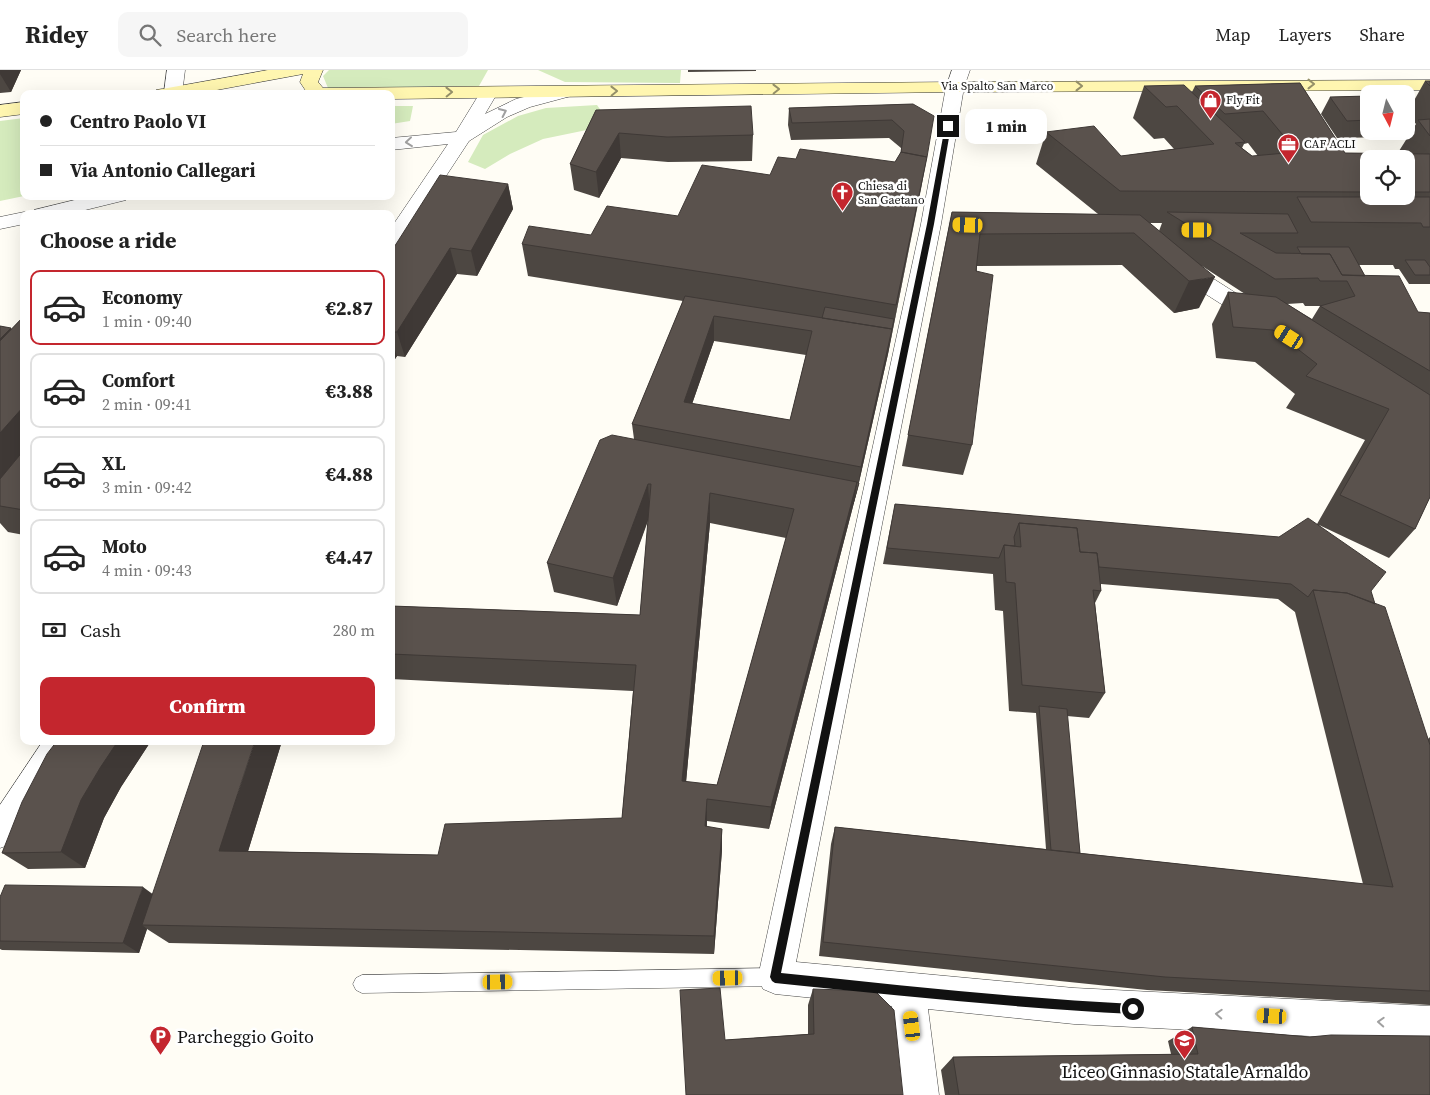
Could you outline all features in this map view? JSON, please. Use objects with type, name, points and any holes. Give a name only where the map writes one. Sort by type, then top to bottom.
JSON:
[{"type":"main road","points":[[185,90],[300,70]]},
{"type":"main road","points":[[314,70],[309,82],[315,90]]},
{"type":"main road","name":"Via Spalto San Marco","points":[[488,92],[499,75]]},
{"type":"main road","name":"Via Spalto San Marco","points":[[395,93],[565,92],[958,78],[1430,84]]},
{"type":"main road","points":[[0,111],[20,108]]},
{"type":"street","points":[[169,90],[176,70]]},
{"type":"street","points":[[958,78],[940,224],[775,977],[908,992],[1074,1006],[1430,1024]]},
{"type":"street","name":"Via Spalto San Marco","points":[[395,238],[462,137],[488,92]]},
{"type":"street","name":"Via Spalto San Marco","points":[[395,144],[462,137],[500,113],[565,92]]},
{"type":"street","points":[[58,210],[102,200]]},
{"type":"street","points":[[0,223],[20,219]]},
{"type":"street","points":[[1162,256],[1272,326]]},
{"type":"street","points":[[0,833],[58,745]]},
{"type":"street","points":[[908,992],[920,1095]]},
{"type":"lane","points":[[362,984],[775,977]]},
{"type":"green space","points":[[329,70],[488,70],[479,86],[328,88],[323,76]]},
{"type":"green space","points":[[538,70],[681,70],[680,83],[565,82]]},
{"type":"green space","points":[[597,105],[611,125],[543,139],[510,154],[485,169],[468,162],[483,135],[518,116],[546,108]]},
{"type":"green space","points":[[395,106],[413,106],[410,121],[395,123]]},
{"type":"green space","points":[[20,118],[20,197],[0,201],[0,121]]},
{"type":"building","points":[[1300,83],[1345,153],[1360,153],[1360,192],[1120,191],[1046,132],[1094,126],[1121,156],[1214,144],[1177,106],[1166,107],[1144,86],[1184,85],[1245,142],[1235,143],[1252,156],[1297,152],[1263,111],[1225,114],[1195,86]]},
{"type":"building","points":[[1360,96],[1360,120],[1347,121],[1330,97]]},
{"type":"building","points":[[913,104],[934,116],[927,157],[901,152],[904,131],[892,120],[792,123],[789,108]]},
{"type":"building","points":[[751,106],[753,135],[667,137],[619,133],[596,172],[570,164],[596,110]]},
{"type":"building","points":[[1430,119],[1430,136],[1418,120]]},
{"type":"building","points":[[800,149],[895,162],[901,152],[927,157],[896,305],[741,278],[522,244],[529,226],[591,235],[607,206],[678,216],[702,165],[770,175],[778,157],[796,159]]},
{"type":"building","points":[[1415,154],[1430,154],[1430,192],[1415,192]]},
{"type":"building","points":[[440,175],[508,184],[471,251],[450,248],[397,332],[395,332],[395,246]]},
{"type":"building","points":[[1297,197],[1360,197],[1360,205],[1415,205],[1415,197],[1430,197],[1430,227],[1423,227],[1421,223],[1311,222]]},
{"type":"building","points":[[952,212],[1140,215],[1215,277],[1189,281],[1134,233],[980,234],[976,271],[993,275],[972,445],[908,435]]},
{"type":"building","points":[[1167,212],[1288,214],[1298,233],[1240,233],[1276,253],[1330,254],[1342,275],[1399,276],[1418,312],[1430,313],[1430,371],[1320,306],[1355,296],[1347,281],[1320,281],[1318,278],[1275,279]]},
{"type":"building","points":[[1297,247],[1349,247],[1365,276],[1342,275],[1330,254],[1301,254]]},
{"type":"building","points":[[1405,260],[1425,260],[1430,267],[1430,275],[1415,275]]},
{"type":"building","points":[[1228,292],[1276,297],[1430,395],[1430,497],[1415,529],[1340,495],[1389,409],[1306,376],[1317,364],[1273,330],[1233,327]]},
{"type":"building","points":[[685,296],[892,329],[861,467],[632,424]],"holes":[[[714,316],[812,331],[790,420],[684,402]]]},
{"type":"building","points":[[825,307],[894,319],[892,329],[822,318]]},
{"type":"building","points":[[20,320],[20,410],[0,433],[0,341]]},
{"type":"building","points":[[0,326],[11,328],[0,339]]},
{"type":"building","points":[[612,435],[857,482],[771,807],[707,799],[705,826],[722,829],[714,936],[142,925],[203,745],[254,745],[219,851],[438,855],[445,824],[622,818],[636,665],[395,654],[395,606],[640,615],[651,484],[648,484],[613,578],[547,563],[600,440]],"holes":[[[710,493],[794,509],[717,785],[682,781]]]},
{"type":"building","points":[[20,455],[20,509],[0,506],[0,479]]},
{"type":"building","points":[[857,482],[859,483],[853,504]]},
{"type":"building","points":[[895,504],[1279,537],[1308,518],[1386,572],[1371,591],[1375,604],[1347,593],[1313,590],[1308,597],[1291,584],[1099,567],[1097,553],[1080,552],[1077,528],[1019,523],[1014,537],[1015,546],[1004,545],[999,558],[887,548]]},
{"type":"building","points":[[1019,523],[1077,528],[1080,552],[1097,553],[1101,591],[1093,590],[1105,693],[1022,685],[1015,583],[1006,582],[1004,545],[1021,547]]},
{"type":"building","points":[[1313,590],[1347,593],[1385,607],[1430,745],[1430,991],[1165,977],[823,942],[835,827],[1393,887]]},
{"type":"building","points":[[1039,706],[1067,709],[1080,853],[1051,850]]},
{"type":"building","points":[[54,745],[115,745],[81,800],[61,852],[2,853],[22,802],[47,754]]},
{"type":"building","points":[[5,885],[143,887],[123,943],[0,941],[0,897]]},
{"type":"building","points":[[720,988],[725,1040],[814,1034],[813,989],[875,991],[894,1010],[903,1095],[686,1095],[680,990]]},
{"type":"building","name":"Liceo Ginnasio Statale Arnaldo","points":[[1192,1027],[1310,1037],[1331,1035],[1430,1036],[1430,1095],[959,1095],[953,1057],[1198,1054]]},
{"type":"place","name":"Fly Fit","points":[[1210,119]]},
{"type":"place","name":"CAF ACLI","points":[[1288,163]]},
{"type":"place","name":"Chiesa di San Gaetano","points":[[842,212]]},
{"type":"place","name":"Parcheggio Goito","points":[[161,1055]]},
{"type":"place","name":"Liceo Ginnasio Statale Arnaldo","points":[[1185,1060]]},
{"type":"route","points":[[948,126],[930,224],[775,977],[908,992],[1133,1009]]}]
